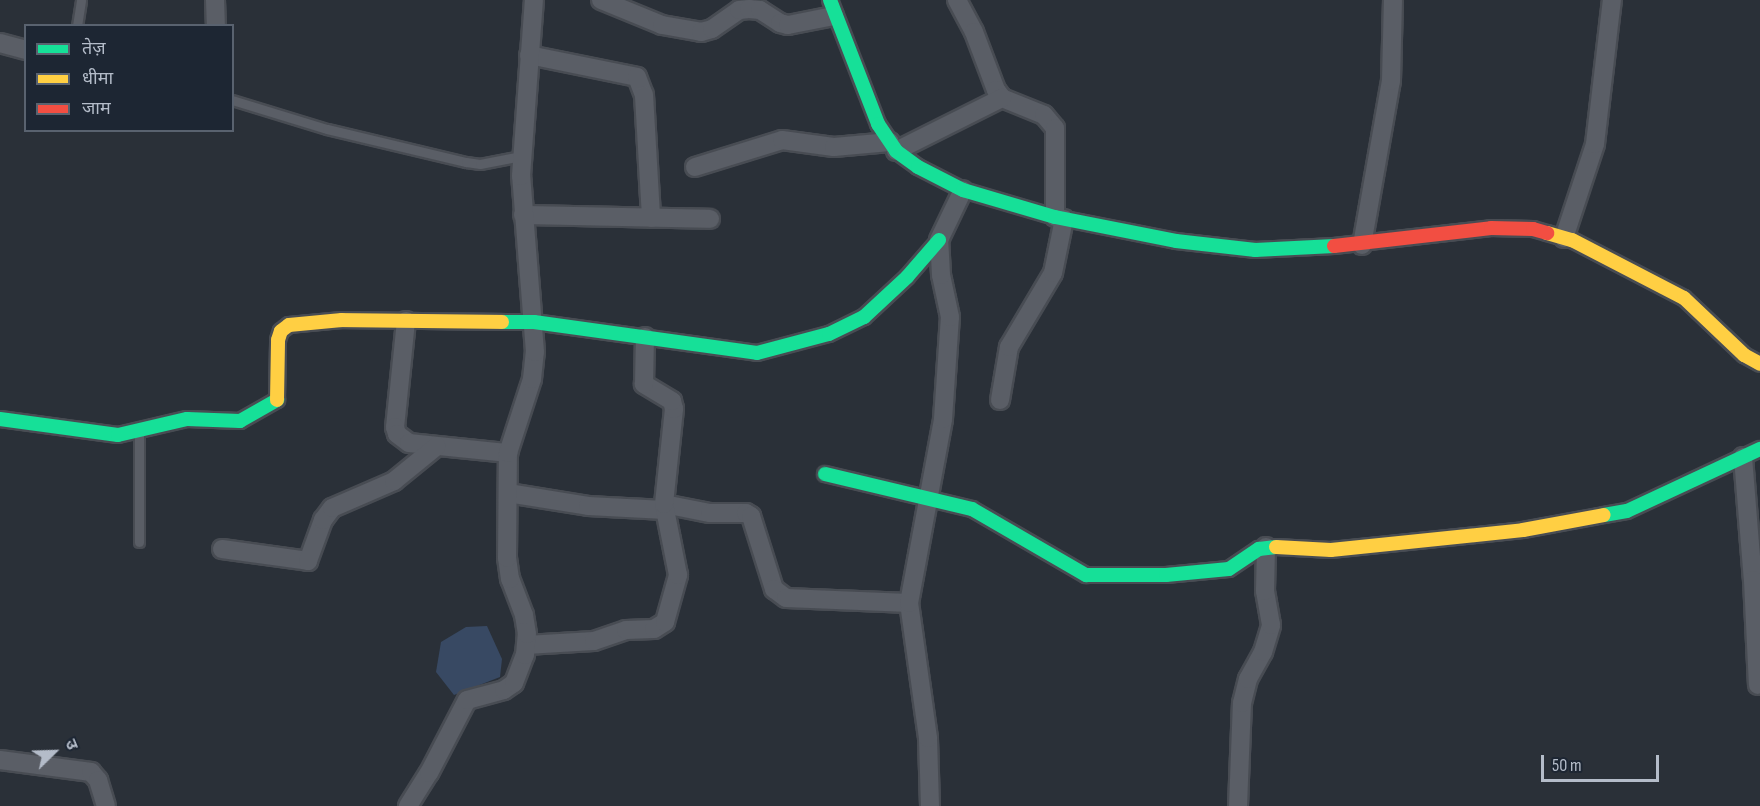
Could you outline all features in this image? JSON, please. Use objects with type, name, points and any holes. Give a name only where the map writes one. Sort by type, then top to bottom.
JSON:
[{"type":"street","points":[[215,0],[216,24]]},
{"type":"street","points":[[408,806],[429,773],[467,700],[504,690],[514,683],[525,655],[524,615],[510,579],[507,558],[508,453],[532,379],[536,352],[523,215],[521,156],[534,0]]},
{"type":"street","points":[[601,0],[662,25],[692,31],[711,29],[730,15],[749,9],[760,10],[780,23],[788,25],[832,8],[878,124],[893,147],[918,167],[963,190],[1060,218],[1176,241],[1255,250],[1362,245],[1491,228],[1533,229],[1564,238],[1642,274],[1684,298],[1744,355],[1760,364]]},
{"type":"street","points":[[957,0],[977,39],[996,90],[1002,98],[1044,115],[1055,128],[1060,218],[1053,273],[1009,347],[1000,400]]},
{"type":"street","points":[[1362,245],[1390,81],[1393,0]]},
{"type":"street","points":[[1564,238],[1595,144],[1609,45],[1612,0]]},
{"type":"street","points":[[0,43],[24,49]]},
{"type":"street","points":[[529,55],[637,77],[644,95],[651,218]]},
{"type":"street","points":[[695,167],[782,140],[834,147],[893,147],[1002,98]]},
{"type":"street","points":[[0,419],[118,435],[187,419],[240,421],[277,400],[279,390],[278,340],[281,332],[289,325],[342,320],[534,322],[757,353],[829,334],[864,317],[883,301],[939,240],[963,190]]},
{"type":"street","points":[[523,215],[710,219]]},
{"type":"street","points":[[930,806],[927,727],[909,603],[943,420],[950,337],[950,317],[941,275],[939,240]]},
{"type":"street","points":[[406,321],[395,427],[397,434],[409,443],[508,453]]},
{"type":"street","points":[[526,645],[594,641],[626,630],[654,629],[665,622],[678,575],[664,507],[674,409],[672,400],[644,384],[645,337]]},
{"type":"street","points":[[222,549],[308,561],[323,520],[332,508],[394,481],[437,446]]},
{"type":"street","points":[[825,474],[929,497],[984,514],[1086,575],[1166,575],[1228,569],[1266,547],[1331,550],[1468,536],[1578,521],[1639,507],[1760,449]]},
{"type":"street","points":[[1743,457],[1758,633],[1758,685]]},
{"type":"street","points":[[508,493],[588,506],[664,507],[710,513],[746,513],[752,516],[774,589],[786,597],[909,603]]},
{"type":"street","points":[[1238,806],[1242,703],[1248,679],[1263,652],[1271,620],[1265,591],[1266,547]]},
{"type":"street","points":[[0,760],[91,772],[98,780],[106,806]]},
{"type":"lane","points":[[77,24],[81,0]]},
{"type":"lane","points":[[234,101],[327,129],[465,162],[480,164],[521,156]]},
{"type":"lane","points":[[139,431],[139,542]]},
{"type":"water","points":[[487,626],[502,659],[500,677],[454,695],[436,672],[441,642],[466,627]]},
{"type":"traffic: fast","points":[[830,0],[878,124],[896,151],[918,167],[963,190],[1055,217],[1176,241],[1255,250],[1334,246]]},
{"type":"traffic: fast","points":[[502,322],[534,322],[757,353],[829,334],[864,317],[907,277],[939,240]]},
{"type":"traffic: fast","points":[[0,419],[118,435],[187,419],[240,421],[277,400]]},
{"type":"traffic: fast","points":[[1604,515],[1627,511],[1760,449]]},
{"type":"traffic: fast","points":[[825,474],[972,509],[1086,575],[1166,575],[1229,569],[1259,549],[1276,547]]},
{"type":"traffic: slow","points":[[1547,233],[1572,240],[1684,298],[1744,355],[1760,364]]},
{"type":"traffic: slow","points":[[277,400],[278,340],[281,331],[289,325],[342,320],[502,322]]},
{"type":"traffic: slow","points":[[1276,547],[1331,550],[1523,530],[1604,515]]},
{"type":"traffic: jam","points":[[1334,246],[1491,228],[1533,229],[1547,233]]}]
